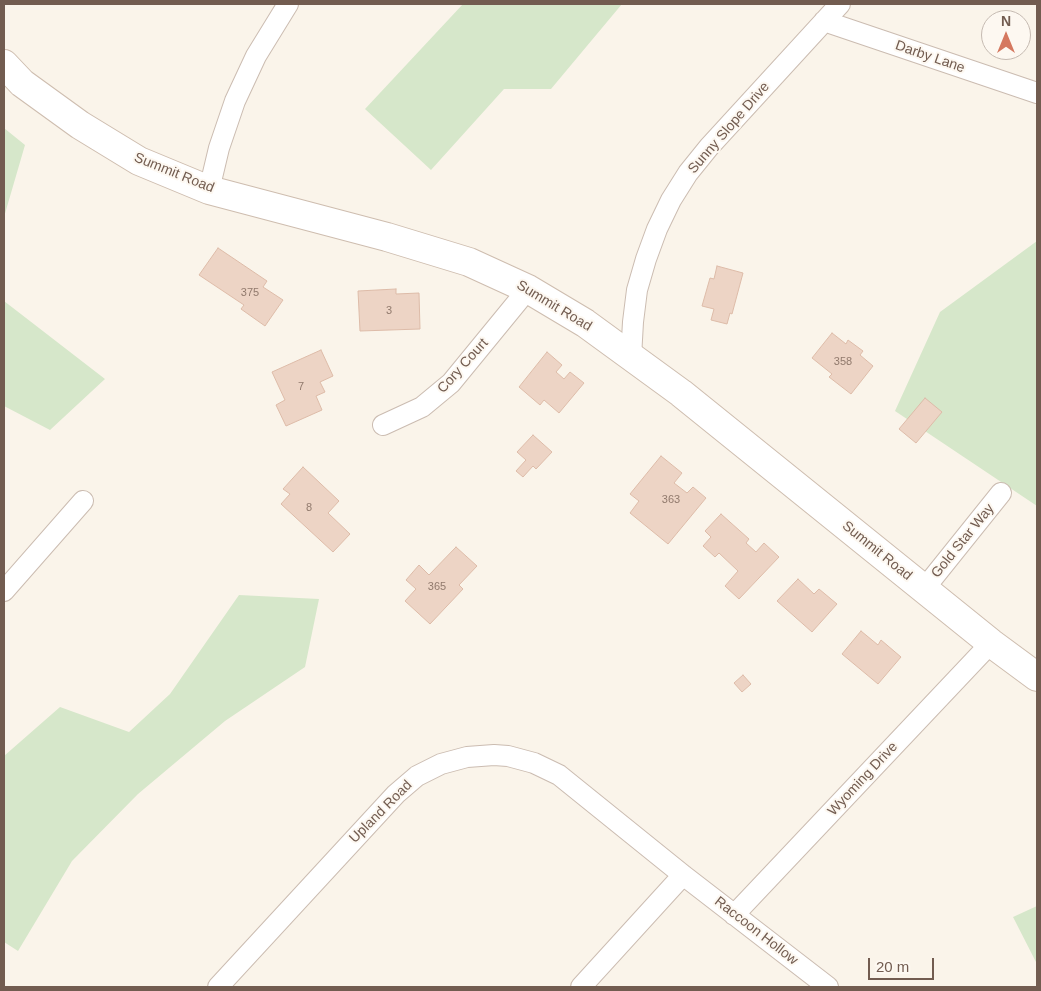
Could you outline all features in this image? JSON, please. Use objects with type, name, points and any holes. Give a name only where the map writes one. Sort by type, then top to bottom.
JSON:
[{"type":"main road","name":"Summit Road","points":[[4,64],[22,82],[80,125],[139,161],[209,190],[387,237],[469,262],[528,289],[585,323],[681,393],[991,643],[1037,676]]},
{"type":"street","points":[[209,190],[219,148],[235,101],[256,56],[288,4]]},
{"type":"street","name":"Sunny Slope Drive","points":[[631,357],[633,322],[638,290],[657,228],[671,200],[688,173],[709,147],[840,4]]},
{"type":"street","name":"Darby Lane","points":[[824,22],[1037,93]]},
{"type":"street","name":"Cory Court","points":[[383,424],[422,406],[451,383],[528,289]]},
{"type":"street","name":"Gold Star Way","points":[[924,589],[1001,493]]},
{"type":"street","points":[[4,591],[83,501]]},
{"type":"street","name":"Wyoming Drive","points":[[734,915],[991,643]]},
{"type":"street","name":"Upland Road","points":[[218,987],[396,794],[417,776],[441,764],[467,757],[508,756],[534,763],[559,775],[683,875]]},
{"type":"street","points":[[581,987],[683,875]]},
{"type":"street","name":"Raccoon Hollow","points":[[683,875],[828,987]]},
{"type":"green space","points":[[463,4],[622,4],[551,89],[504,89],[431,170],[365,109]]},
{"type":"green space","points":[[4,128],[25,145],[4,217]]},
{"type":"green space","points":[[1037,241],[1037,506],[895,411],[940,312]]},
{"type":"green space","points":[[4,301],[105,379],[50,430],[4,406]]},
{"type":"green space","points":[[239,595],[319,599],[305,667],[225,721],[138,794],[72,861],[18,951],[4,942],[4,756],[60,707],[129,732],[170,694]]},
{"type":"green space","points":[[1037,906],[1037,964],[1013,917]]},
{"type":"building","points":[[218,248],[267,281],[263,287],[283,300],[265,326],[241,309],[244,305],[199,275]]},
{"type":"building","points":[[717,266],[743,273],[732,314],[730,313],[727,324],[711,320],[714,309],[702,306],[710,278],[714,279]]},
{"type":"building","points":[[396,289],[396,294],[419,293],[420,329],[360,331],[358,291]]},
{"type":"building","points":[[832,333],[846,344],[848,340],[863,351],[860,355],[873,366],[851,394],[829,377],[832,374],[812,358]]},
{"type":"building","points":[[321,350],[333,376],[320,382],[325,392],[316,396],[322,410],[286,426],[276,405],[285,400],[272,372]]},
{"type":"building","points":[[547,352],[562,365],[556,372],[564,379],[570,372],[584,383],[559,413],[544,400],[540,405],[519,387]]},
{"type":"building","points":[[925,398],[942,412],[916,443],[899,429]]},
{"type":"building","points":[[533,435],[552,452],[536,469],[533,466],[523,477],[516,471],[526,460],[517,452]]},
{"type":"building","points":[[661,456],[682,473],[674,483],[687,493],[693,487],[706,498],[668,544],[630,513],[639,501],[630,494]]},
{"type":"building","points":[[303,467],[339,501],[328,513],[350,534],[333,552],[281,504],[290,494],[283,489]]},
{"type":"building","points":[[721,514],[749,539],[746,543],[756,552],[764,543],[779,557],[739,599],[725,586],[738,571],[719,553],[715,557],[703,546],[711,537],[705,531]]},
{"type":"building","points":[[456,547],[477,566],[459,585],[463,589],[430,624],[405,601],[416,589],[406,580],[419,565],[429,575]]},
{"type":"building","points":[[798,579],[814,594],[819,589],[837,604],[812,632],[777,601]]},
{"type":"building","points":[[861,631],[878,645],[881,640],[901,657],[878,684],[842,654]]},
{"type":"building","points":[[743,675],[751,684],[742,692],[734,683]]}]
